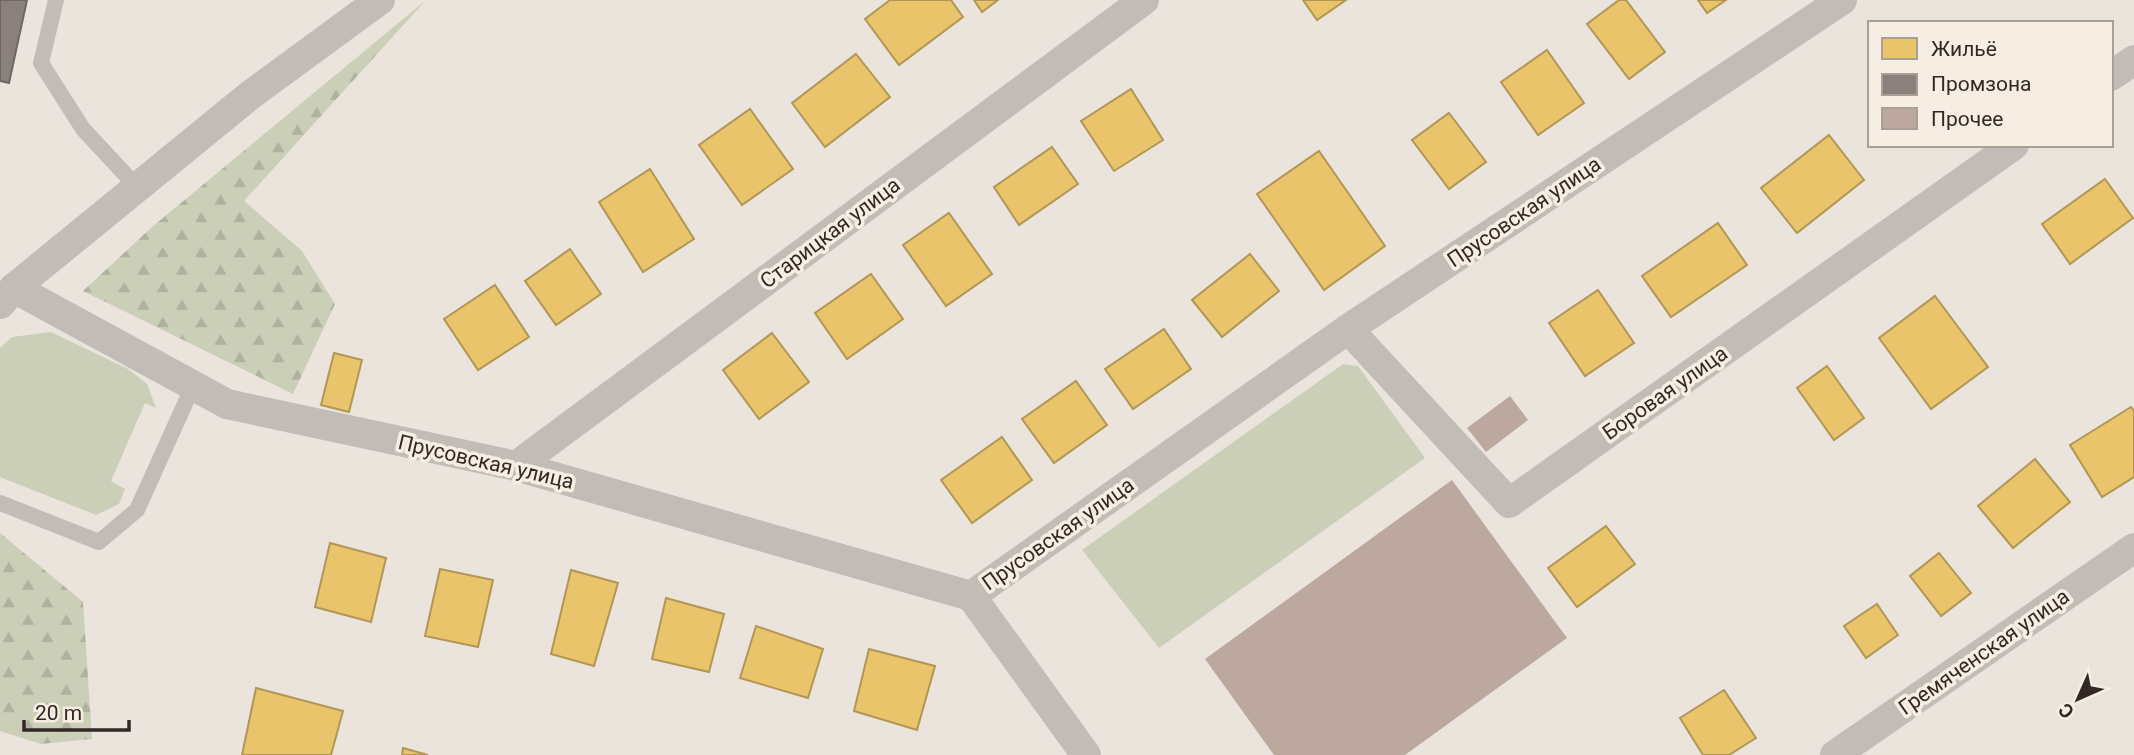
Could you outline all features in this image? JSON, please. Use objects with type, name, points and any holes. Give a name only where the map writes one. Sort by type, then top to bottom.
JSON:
[{"type":"street","points":[[7,296],[249,96],[380,0]]},
{"type":"street","name":"Старицкая улица","points":[[516,466],[1144,0]]},
{"type":"street","name":"Прусовская улица","points":[[7,296],[227,404],[516,466],[971,596],[1348,329],[1842,0]]},
{"type":"street","points":[[2113,75],[2134,60]]},
{"type":"street","name":"Боровая улица","points":[[1348,329],[1509,503],[2011,147]]},
{"type":"street","name":"Гремяченская улица","points":[[1835,755],[2134,548]]},
{"type":"street","points":[[971,596],[1086,755]]},
{"type":"lane","points":[[56,0],[41,63],[83,129],[137,187]]},
{"type":"lane","points":[[0,503],[99,542],[137,510],[193,386]]},
{"type":"green space","points":[[426,0],[244,201],[302,251],[335,304],[293,394],[83,291],[152,227]]},
{"type":"green space","points":[[51,332],[128,369],[147,384],[156,408],[145,403],[111,481],[125,489],[119,504],[96,515],[0,477],[0,348],[12,337]]},
{"type":"green space","points":[[1343,364],[1358,366],[1425,458],[1159,648],[1082,550]]},
{"type":"green space","points":[[0,533],[83,602],[92,739],[41,744],[0,731]]},
{"type":"building: Жильё","points":[[890,0],[951,0],[963,17],[899,65],[865,19]]},
{"type":"building: Жильё","points":[[974,0],[998,0],[982,12]]},
{"type":"building: Жильё","points":[[1303,0],[1346,0],[1317,20]]},
{"type":"building: Жильё","points":[[1619,0],[1626,0],[1665,52],[1629,79],[1587,24]]},
{"type":"building: Жильё","points":[[1698,0],[1726,0],[1707,13]]},
{"type":"building: Жильё","points":[[1547,50],[1584,103],[1538,135],[1501,82]]},
{"type":"building: Жильё","points":[[856,54],[890,97],[825,147],[792,103]]},
{"type":"building: Жильё","points":[[1131,89],[1163,140],[1114,171],[1081,121]]},
{"type":"building: Жильё","points":[[750,109],[793,169],[742,205],[699,145]]},
{"type":"building: Жильё","points":[[1449,113],[1486,162],[1449,189],[1412,140]]},
{"type":"building: Жильё","points":[[1829,135],[1864,180],[1797,233],[1761,188]]},
{"type":"building: Жильё","points":[[1052,147],[1078,184],[1019,225],[994,187]]},
{"type":"building: Жильё","points":[[1319,151],[1385,246],[1324,290],[1257,194]]},
{"type":"building: Жильё","points":[[650,169],[694,239],[643,272],[599,202]]},
{"type":"building: Жильё","points":[[2105,179],[2133,218],[2070,264],[2042,224]]},
{"type":"building: Жильё","points":[[949,213],[992,274],[946,306],[903,245]]},
{"type":"building: Жильё","points":[[1718,223],[1747,265],[1671,317],[1642,276]]},
{"type":"building: Жильё","points":[[570,249],[601,294],[556,325],[525,281]]},
{"type":"building: Жильё","points":[[1250,254],[1279,291],[1222,337],[1192,300]]},
{"type":"building: Жильё","points":[[871,274],[903,319],[847,359],[815,313]]},
{"type":"building: Жильё","points":[[495,285],[529,337],[478,370],[444,319]]},
{"type":"building: Жильё","points":[[1598,290],[1634,343],[1585,376],[1549,323]]},
{"type":"building: Жильё","points":[[1935,296],[1988,367],[1931,409],[1879,338]]},
{"type":"building: Жильё","points":[[1164,329],[1191,369],[1133,409],[1105,369]]},
{"type":"building: Жильё","points":[[772,333],[809,382],[759,419],[723,370]]},
{"type":"building: Жильё","points":[[334,353],[362,360],[349,412],[321,405]]},
{"type":"building: Жильё","points":[[1827,366],[1864,418],[1834,440],[1797,388]]},
{"type":"building: Жильё","points":[[1076,381],[1107,425],[1054,463],[1022,419]]},
{"type":"building: Жильё","points":[[2131,407],[2134,411],[2134,477],[2102,497],[2070,445]]},
{"type":"building: Жильё","points":[[1002,437],[1032,480],[972,523],[941,480]]},
{"type":"building: Жильё","points":[[2035,459],[2070,502],[2013,548],[1978,506]]},
{"type":"building: Жильё","points":[[1606,526],[1635,564],[1577,607],[1548,568]]},
{"type":"building: Жильё","points":[[330,543],[386,558],[371,622],[315,607]]},
{"type":"building: Жильё","points":[[1939,553],[1971,593],[1941,616],[1910,576]]},
{"type":"building: Жильё","points":[[440,569],[493,580],[478,647],[425,636]]},
{"type":"building: Жильё","points":[[571,570],[618,583],[594,666],[551,654]]},
{"type":"building: Жильё","points":[[666,598],[724,614],[709,672],[652,659]]},
{"type":"building: Жильё","points":[[1877,604],[1898,635],[1866,658],[1844,626]]},
{"type":"building: Жильё","points":[[756,626],[823,649],[808,698],[740,678]]},
{"type":"building: Жильё","points":[[869,649],[935,666],[917,730],[854,711]]},
{"type":"building: Жильё","points":[[256,688],[343,711],[331,755],[242,755]]},
{"type":"building: Жильё","points":[[1724,690],[1756,738],[1729,755],[1703,755],[1680,718]]},
{"type":"building: Жильё","points":[[403,748],[428,755],[402,755]]},
{"type":"building: Промзона","points":[[0,0],[27,0],[9,83],[0,81]]},
{"type":"building: Прочее","points":[[1510,396],[1528,420],[1486,452],[1467,428]]},
{"type":"building: Прочее","points":[[1452,480],[1567,638],[1405,755],[1274,755],[1205,659]]}]
